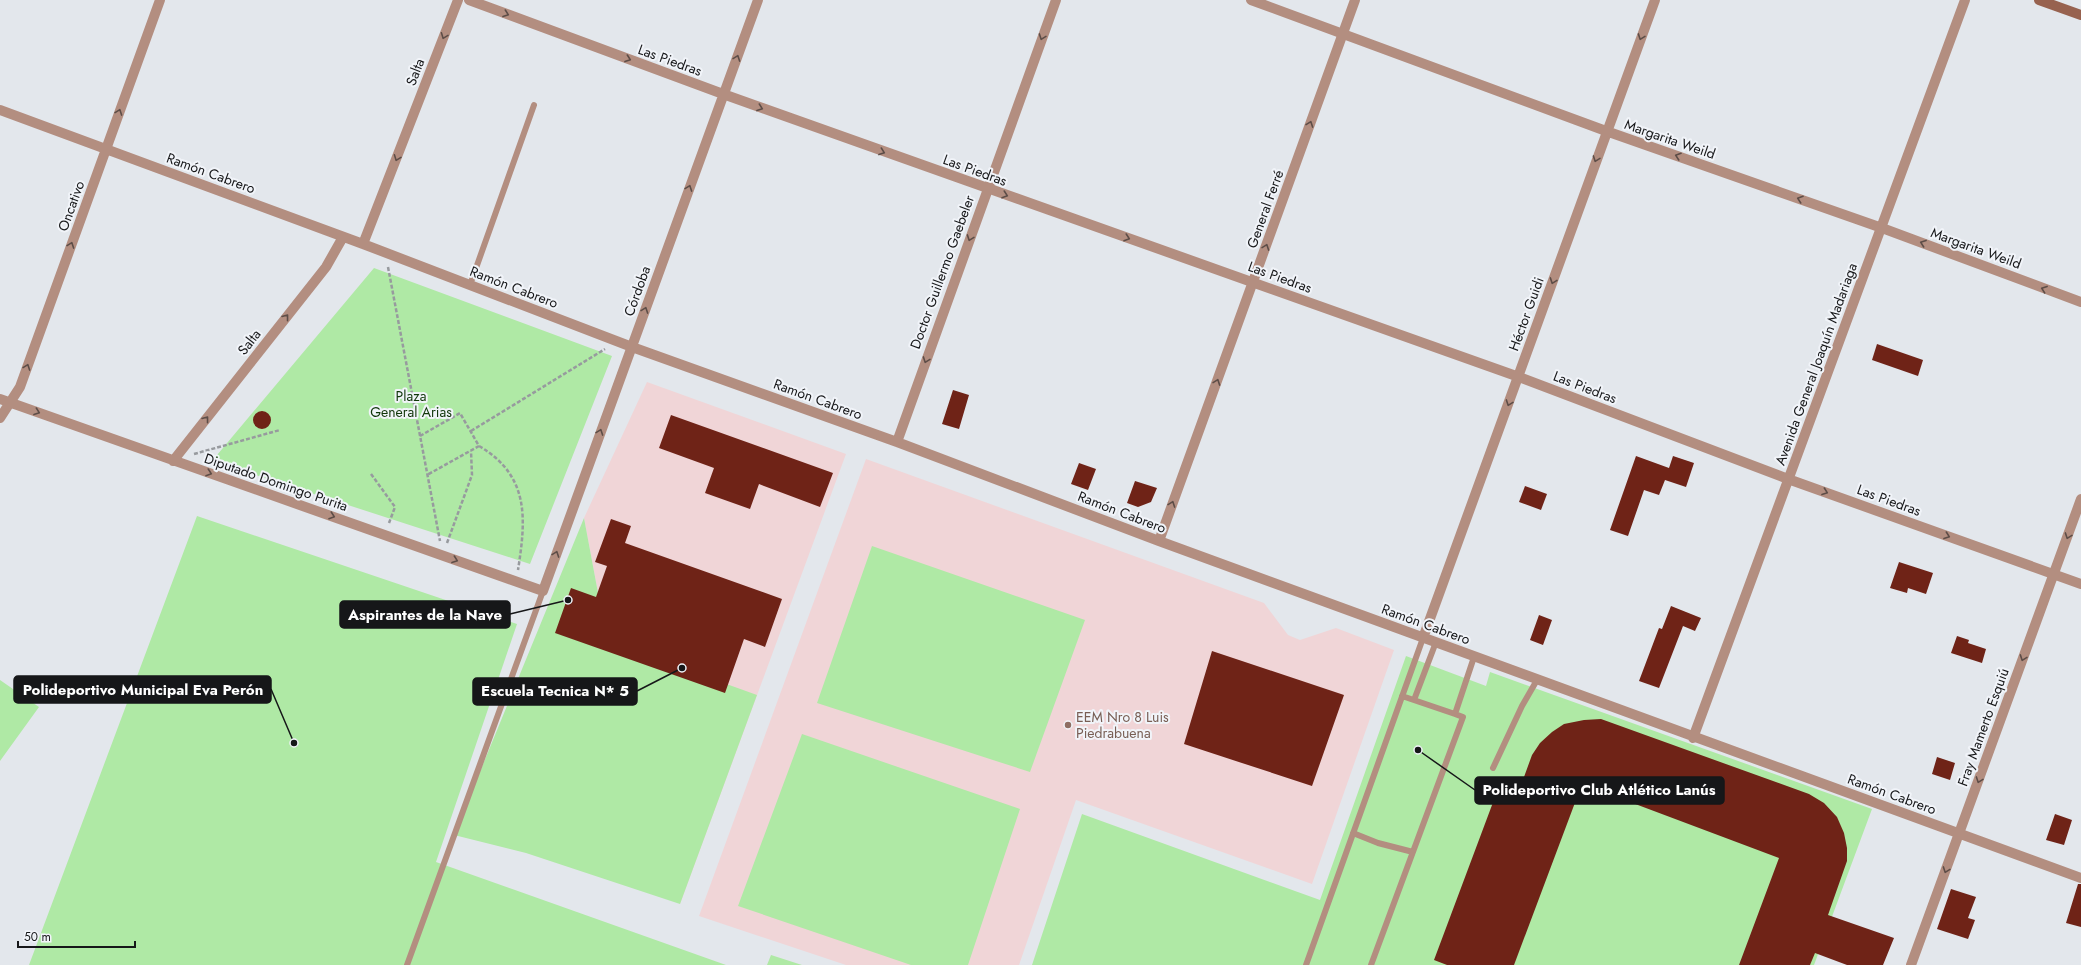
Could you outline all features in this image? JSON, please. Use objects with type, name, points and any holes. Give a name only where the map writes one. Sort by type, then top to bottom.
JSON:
[{"type":"street","name":"Oncativo","points":[[0,418],[20,387],[160,0]]},
{"type":"street","name":"Salta","points":[[363,244],[458,0]]},
{"type":"street","name":"Las Piedras","points":[[469,0],[723,94],[987,189],[1254,282],[1519,377],[1788,479],[2081,584]]},
{"type":"street","name":"Córdoba","points":[[542,591],[758,0]]},
{"type":"street","name":"Doctor Guillermo Gaebeler","points":[[897,442],[1056,0]]},
{"type":"street","name":"Margarita Weild","points":[[1251,0],[1606,131],[1882,228],[2081,302]]},
{"type":"street","name":"General Ferré","points":[[1159,541],[1355,0]]},
{"type":"street","name":"Héctor Guidi","points":[[1423,638],[1519,377],[1606,131],[1655,0]]},
{"type":"street","name":"Avenida General Joaquín Madariaga","points":[[1693,738],[1882,228],[1964,0]]},
{"type":"street","points":[[2038,0],[2081,15]]},
{"type":"street","name":"Ramón Cabrero","points":[[0,110],[363,244],[618,342],[897,442],[1159,541],[1627,712],[1693,738],[2081,878]]},
{"type":"street","name":"Salta","points":[[173,461],[326,267],[343,237]]},
{"type":"street","name":"Diputado Domingo Purita","points":[[0,399],[542,591]]},
{"type":"street","name":"Fray Mamerto Esquiú","points":[[1911,965],[2081,499]]},
{"type":"lane","points":[[470,285],[534,105]]},
{"type":"lane","points":[[407,965],[542,591]]},
{"type":"lane","points":[[1306,965],[1423,638]]},
{"type":"lane","points":[[1414,700],[1436,642]]},
{"type":"lane","points":[[1455,714],[1474,657]]},
{"type":"lane","points":[[1493,768],[1522,706],[1537,680]]},
{"type":"lane","points":[[1371,965],[1463,717],[1402,696]]},
{"type":"lane","points":[[1353,834],[1378,843],[1413,852]]},
{"type":"path","points":[[386,253],[442,555]]},
{"type":"path","points":[[470,431],[618,342]]},
{"type":"path","points":[[420,436],[460,413],[479,446],[500,461],[509,472],[522,503],[524,518],[516,581]]},
{"type":"path","points":[[173,461],[280,430]]},
{"type":"path","points":[[428,476],[479,446]]},
{"type":"path","points":[[442,555],[470,480],[473,466],[471,450]]},
{"type":"path","points":[[372,474],[395,507],[386,535]]},
{"type":"shaded area","points":[[647,382],[846,454],[680,904],[607,641],[584,518]]},
{"type":"shaded area","name":"EEM Nro 8 Luis Piedrabuena","points":[[866,459],[1264,603],[1288,635],[1300,640],[1336,628],[1394,650],[1312,884],[1076,800],[1019,965],[846,965],[699,916]]},
{"type":"green space","name":"Plaza General Arias","points":[[374,268],[612,356],[530,564],[212,461]]},
{"type":"green space","points":[[197,516],[517,624],[436,862],[726,965],[29,965]]},
{"type":"green space","points":[[584,518],[607,641],[757,695],[680,904],[526,853],[454,835]]},
{"type":"green space","points":[[872,546],[1085,620],[1030,772],[817,703]]},
{"type":"green space","points":[[1406,656],[1486,686],[1490,672],[1872,809],[1814,965],[1032,965],[1082,814],[1320,900]]},
{"type":"green space","points":[[0,680],[39,707],[0,761]]},
{"type":"green space","points":[[802,734],[1020,809],[968,965],[911,965],[738,906]]},
{"type":"green space","points":[[771,955],[802,965],[767,965]]},
{"type":"building","points":[[1877,344],[1923,360],[1918,376],[1872,360]]},
{"type":"building","points":[[953,390],[969,395],[959,429],[942,424]]},
{"type":"building","points":[[258,411],[266,411],[271,416],[269,427],[266,429],[258,429],[253,424],[253,416]]},
{"type":"building","points":[[671,415],[833,473],[820,507],[759,484],[750,509],[705,493],[714,468],[659,448]]},
{"type":"building","points":[[1636,456],[1669,468],[1673,456],[1694,463],[1686,487],[1665,480],[1659,495],[1644,490],[1628,536],[1610,530]]},
{"type":"building","points":[[1079,463],[1096,469],[1088,490],[1071,484]]},
{"type":"building","points":[[1135,481],[1157,488],[1151,502],[1138,507],[1127,503]]},
{"type":"building","points":[[1525,486],[1547,494],[1541,510],[1519,502]]},
{"type":"building","points":[[611,519],[631,526],[625,543],[782,599],[765,647],[744,639],[725,693],[555,633],[571,588],[596,597],[607,566],[595,562]]},
{"type":"building","points":[[1899,562],[1933,573],[1926,594],[1908,588],[1907,593],[1890,588]]},
{"type":"building","points":[[1671,606],[1701,618],[1695,631],[1683,626],[1659,688],[1639,681],[1659,628],[1662,629]]},
{"type":"building","points":[[1539,615],[1552,620],[1543,645],[1530,640]]},
{"type":"building","points":[[1957,636],[1969,640],[1968,643],[1986,649],[1982,663],[1951,653]]},
{"type":"building","points":[[1212,651],[1344,695],[1312,786],[1184,744]]},
{"type":"building","points":[[1601,719],[1809,794],[1824,803],[1837,817],[1844,833],[1847,848],[1847,861],[1828,915],[1894,938],[1883,965],[1847,965],[1815,953],[1810,965],[1739,965],[1779,858],[1582,784],[1514,965],[1447,965],[1434,960],[1501,781],[1520,788],[1532,755],[1540,743],[1552,732],[1564,724],[1584,720]]},
{"type":"building","points":[[1937,757],[1955,763],[1950,780],[1932,774]]},
{"type":"building","points":[[2055,814],[2072,820],[2064,845],[2046,840]]},
{"type":"building","points":[[2078,884],[2081,884],[2081,927],[2066,923]]},
{"type":"building","points":[[1951,889],[1976,897],[1968,918],[1975,920],[1968,939],[1937,929]]},
{"type":"place","name":"Aspirantes de la Nave","points":[[568,600]]},
{"type":"place","name":"Escuela Tecnica N* 5","points":[[682,668]]},
{"type":"place","name":"EEM Nro 8 Luis Piedrabuena","points":[[1068,725]]},
{"type":"place","name":"Polideportivo Municipal Eva Perón","points":[[294,743]]},
{"type":"place","name":"Polideportivo Club Atlético Lanús","points":[[1418,750]]}]
